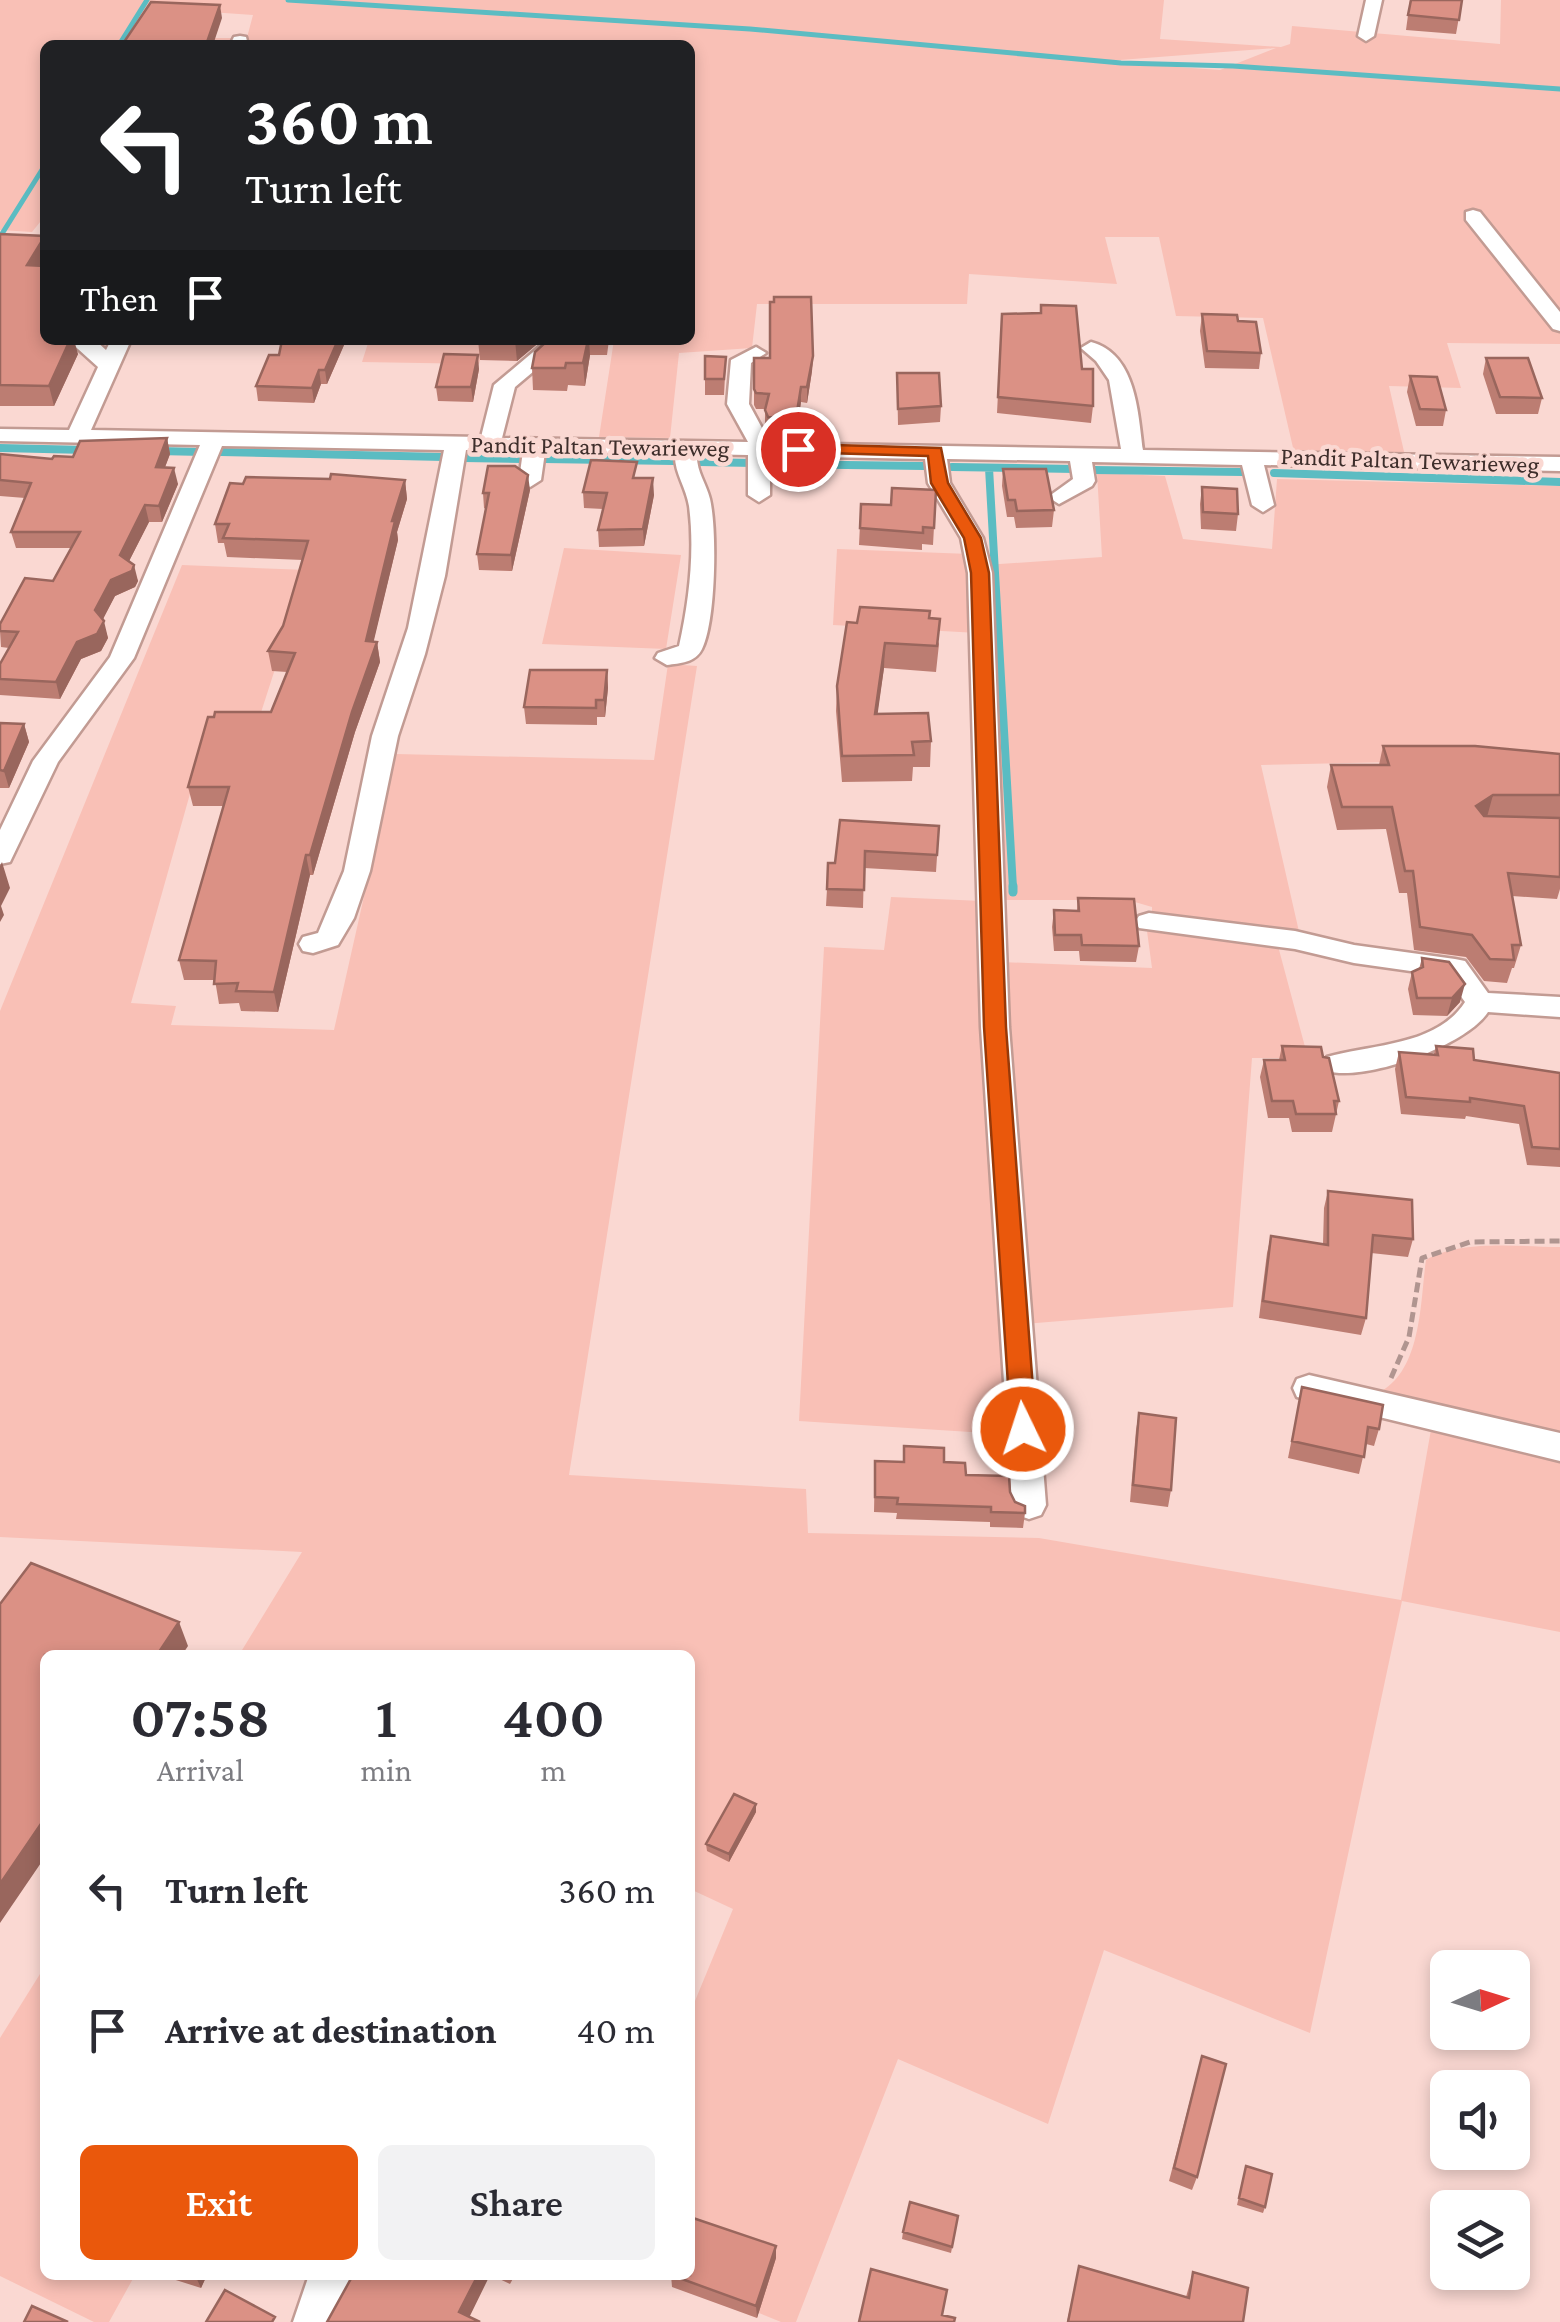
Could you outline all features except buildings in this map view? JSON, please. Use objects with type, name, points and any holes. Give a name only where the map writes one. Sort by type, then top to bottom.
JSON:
[{"type":"street","points":[[1366,36],[1374,0]]},
{"type":"street","points":[[1473,216],[1560,325]]},
{"type":"street","points":[[89,345],[108,364]]},
{"type":"street","points":[[77,437],[118,345]]},
{"type":"street","points":[[490,444],[505,384],[552,346]]},
{"type":"street","points":[[1091,348],[1105,355],[1118,372],[1133,454]]},
{"type":"street","points":[[756,353],[740,360],[738,404],[759,437],[759,494]]},
{"type":"street","name":"Pandit Paltan Tewarieweg","points":[[0,435],[1560,464]]},
{"type":"street","points":[[1,856],[46,760],[122,658],[214,438]]},
{"type":"street","points":[[314,944],[328,939],[349,901],[374,800],[381,749],[413,653],[440,544],[456,443]]},
{"type":"street","points":[[530,480],[536,444]]},
{"type":"street","points":[[668,658],[683,655],[692,643],[701,556],[699,503],[695,477],[685,467],[686,447]]},
{"type":"street","points":[[936,451],[940,483],[972,538],[980,573],[996,1046],[1029,1505]]},
{"type":"street","points":[[1059,496],[1084,481],[1080,454]]},
{"type":"street","points":[[1251,456],[1264,505]]},
{"type":"street","points":[[1148,922],[1295,940],[1354,954],[1455,968],[1480,1002]]},
{"type":"street","points":[[1480,1002],[1560,1007]]},
{"type":"street","points":[[1337,1064],[1434,1042],[1474,1016],[1480,1002]]},
{"type":"street","points":[[1310,1388],[1560,1447]]},
{"type":"street","points":[[314,2322],[328,2280]]},
{"type":"path","points":[[1354,1397],[1386,1386],[1404,1354],[1422,1258],[1434,1250],[1463,1245],[1560,1241]]},
{"type":"shaded area","points":[[0,0],[1164,0],[1160,39],[1281,47],[1290,44],[1292,26],[1500,44],[1501,0],[1560,0],[1560,344],[1447,343],[1461,388],[1389,386],[1405,456],[1294,452],[1263,318],[1176,316],[1159,237],[1105,237],[1117,284],[969,274],[967,304],[757,304],[752,348],[679,353],[670,438],[599,437],[613,345],[695,345],[695,40],[246,40],[253,15],[153,8],[133,38],[232,40],[40,40],[40,222],[32,232],[0,230]],"holes":[[[1276,48],[1220,70],[1107,61]]]},
{"type":"shaded area","points":[[367,345],[485,345],[479,364],[362,362]]},
{"type":"shaded area","points":[[1097,473],[1165,476],[1183,539],[1272,549],[1277,479],[1560,486],[1560,763],[1526,759],[1261,765],[1300,936],[1152,917],[1152,907],[1128,900],[1000,900],[985,565],[1102,557]]},
{"type":"shaded area","points":[[564,548],[681,555],[666,649],[542,644]]},
{"type":"shaded area","points":[[837,549],[970,554],[978,633],[833,625]]},
{"type":"shaded area","points":[[182,565],[307,570],[255,731],[208,730],[131,1003],[176,1006],[171,1025],[334,1030],[396,754],[654,760],[668,664],[697,666],[569,1475],[806,1489],[808,1533],[1039,1538],[1401,1600],[1432,1424],[1560,1457],[1560,1632],[1402,1601],[1310,2033],[1104,1950],[1048,2124],[898,2059],[796,2322],[781,2322],[677,2280],[695,2280],[695,2001],[733,1909],[695,1891],[695,1650],[242,1650],[302,1552],[0,1537],[0,1011]]},
{"type":"shaded area","points":[[891,897],[982,901],[1017,1435],[799,1421],[824,947],[884,950]]},
{"type":"shaded area","points":[[1147,931],[1278,946],[1308,1058],[1252,1058],[1233,1307],[1024,1324],[1002,962],[1152,968]]},
{"type":"shaded area","points":[[1473,1247],[1560,1247],[1560,1442],[1378,1393],[1392,1383],[1411,1352],[1426,1260],[1440,1253]]},
{"type":"shaded area","points":[[40,1974],[40,2280],[132,2280],[109,2322],[94,2322],[0,2276],[0,2038]]},
{"type":"waterway","points":[[122,40],[147,0]]},
{"type":"waterway","points":[[288,0],[750,29],[1121,63],[1233,66],[1560,89]]},
{"type":"waterway","points":[[0,237],[40,173]]},
{"type":"waterway","points":[[0,448],[87,450]]},
{"type":"waterway","points":[[158,451],[203,452]]},
{"type":"waterway","points":[[221,452],[444,457]]},
{"type":"waterway","points":[[464,458],[522,459]]},
{"type":"waterway","points":[[545,459],[674,461]]},
{"type":"waterway","points":[[700,462],[754,463]]},
{"type":"waterway","points":[[769,464],[924,466]]},
{"type":"waterway","points":[[952,467],[1075,469]]},
{"type":"waterway","points":[[989,468],[1013,888]]},
{"type":"waterway","points":[[1094,470],[1243,472]]},
{"type":"waterway","points":[[1274,473],[1560,482]]},
{"type":"route","points":[[798,449],[936,451],[940,483],[972,538],[980,573],[995,1027],[1023,1429]]}]
